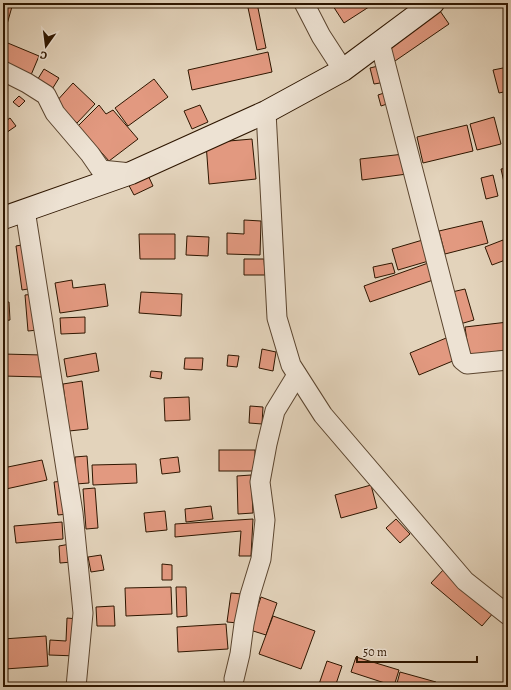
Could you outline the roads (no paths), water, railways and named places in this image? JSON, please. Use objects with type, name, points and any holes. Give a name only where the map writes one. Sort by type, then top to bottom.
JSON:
[{"type":"street","points":[[304,3],[343,70]]},
{"type":"street","points":[[3,218],[131,173],[266,112],[343,70],[433,3]]},
{"type":"street","points":[[380,43],[462,360],[467,364],[508,360]]},
{"type":"street","points":[[3,70],[46,95],[55,113],[90,154],[101,170],[131,173]]},
{"type":"street","points":[[266,112],[277,318],[291,365],[323,415],[465,581],[508,615]]},
{"type":"street","points":[[24,210],[73,513],[83,613],[76,687]]},
{"type":"street","points":[[234,678],[240,654],[250,595],[261,559],[265,520],[260,482],[267,444],[275,411],[297,375]]}]
